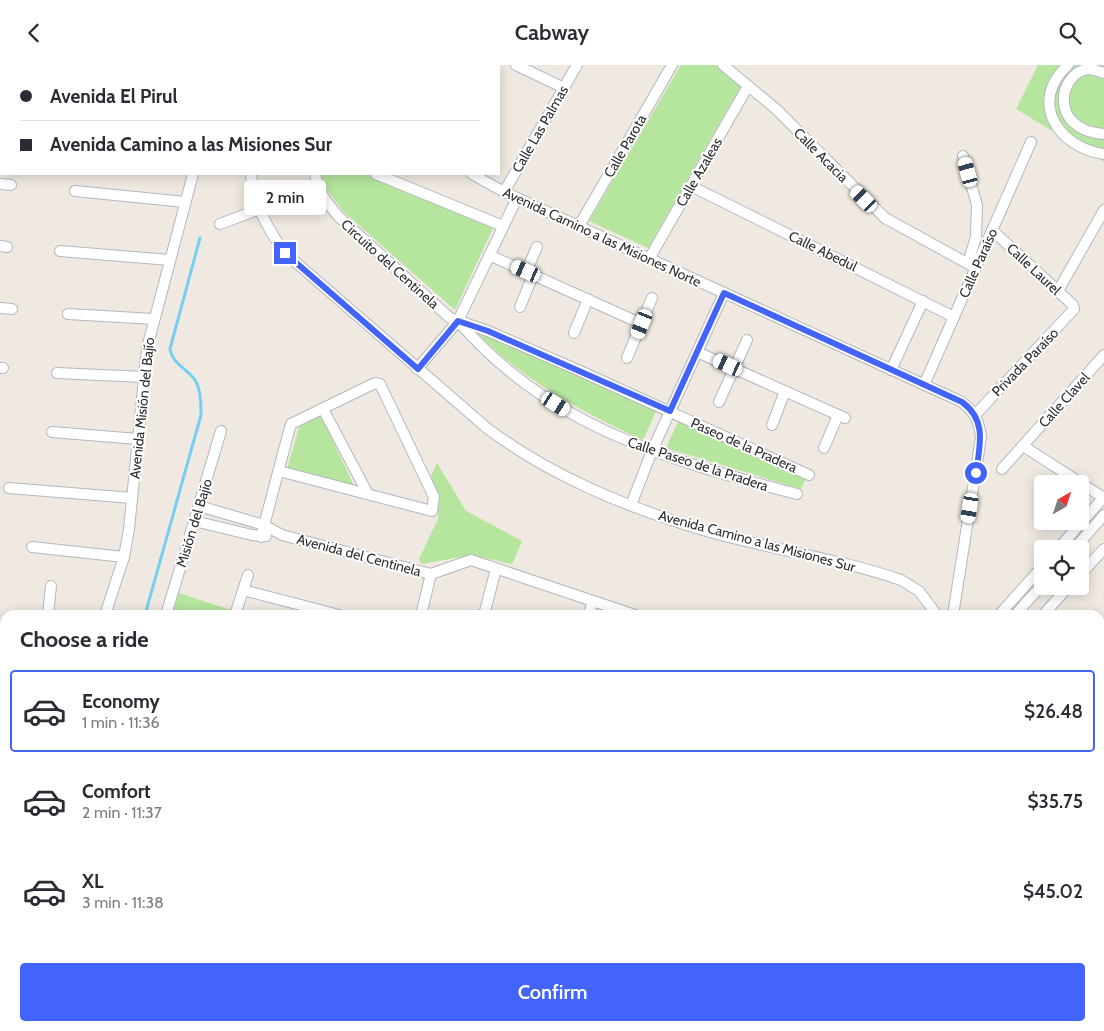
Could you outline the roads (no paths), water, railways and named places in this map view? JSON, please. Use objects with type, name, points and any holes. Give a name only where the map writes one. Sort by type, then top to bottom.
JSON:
[{"type":"street","points":[[516,65],[564,88]]},
{"type":"street","name":"Calle Las Palmas","points":[[504,192],[576,65]]},
{"type":"street","name":"Calle Parota","points":[[579,226],[672,65]]},
{"type":"street","name":"Calle Acacia","points":[[724,65],[776,109],[885,218],[972,265]]},
{"type":"street","points":[[1068,65],[1054,82],[1050,95],[1049,107],[1052,120],[1068,141],[1083,150],[1104,154]]},
{"type":"street","points":[[1104,73],[1087,67],[1080,72],[1069,84],[1063,107],[1071,122],[1078,128],[1104,134]]},
{"type":"street","name":"Calle Azaleas","points":[[649,259],[748,86]]},
{"type":"street","name":"Calle Paraíso","points":[[924,385],[954,317],[972,265],[992,230],[1031,142]]},
{"type":"street","points":[[964,156],[977,205],[976,237],[972,265]]},
{"type":"street","name":"Avenida Misión del Bajío","points":[[107,610],[124,557],[144,377],[154,319],[193,175]]},
{"type":"street","name":"Avenida Camino a las Misiones Sur","points":[[251,175],[259,209],[272,235],[285,253],[488,429],[523,454],[565,478],[631,505],[704,530],[901,581],[919,591],[933,610]]},
{"type":"street","name":"Circuito del Centinela","points":[[315,175],[317,188],[325,202],[339,217],[450,318],[458,321]]},
{"type":"street","points":[[378,175],[503,226]]},
{"type":"street","name":"Avenida Camino a las Misiones Norte","points":[[474,175],[516,198],[962,402],[976,415]]},
{"type":"street","points":[[0,184],[11,185]]},
{"type":"street","name":"Calle Abedul","points":[[691,186],[954,317]]},
{"type":"street","points":[[297,195],[317,188]]},
{"type":"street","points":[[76,191],[185,202]]},
{"type":"street","points":[[418,369],[458,321],[516,198]]},
{"type":"street","points":[[220,224],[286,199]]},
{"type":"street","points":[[1058,291],[1104,210]]},
{"type":"street","name":"Calle Laurel","points":[[992,230],[1073,305],[1074,309]]},
{"type":"street","points":[[520,307],[537,247]]},
{"type":"street","points":[[60,251],[170,260]]},
{"type":"street","points":[[490,255],[642,324]]},
{"type":"street","points":[[631,505],[652,451],[724,293]]},
{"type":"street","points":[[627,358],[652,298]]},
{"type":"street","points":[[574,333],[588,299]]},
{"type":"street","points":[[891,369],[923,301]]},
{"type":"street","points":[[0,308],[12,309]]},
{"type":"street","name":"Privada Paraíso","points":[[976,415],[1074,309]]},
{"type":"street","points":[[68,313],[154,319]]},
{"type":"street","name":"Paseo de la Pradera","points":[[458,321],[488,331],[670,411],[809,475]]},
{"type":"street","name":"Calle Paseo de la Pradera","points":[[458,321],[476,343],[540,394],[611,435],[652,451],[736,478],[797,494]]},
{"type":"street","points":[[719,402],[747,340]]},
{"type":"street","points":[[697,352],[841,417],[824,448]]},
{"type":"street","name":"Calle Clavel","points":[[1002,469],[1104,355]]},
{"type":"street","points":[[57,373],[144,377]]},
{"type":"street","points":[[261,537],[291,424],[375,383],[380,384],[434,497],[432,511],[279,471]]},
{"type":"street","points":[[772,425],[785,391]]},
{"type":"street","points":[[322,409],[368,494]]},
{"type":"street","points":[[954,610],[981,437],[976,415]]},
{"type":"street","name":"Misión del Bajío","points":[[167,610],[221,431]]},
{"type":"street","points":[[52,432],[138,439]]},
{"type":"street","points":[[1023,446],[1104,497],[1066,540]]},
{"type":"street","points":[[9,488],[132,498]]},
{"type":"street","name":"Avenida del Centinela","points":[[199,505],[264,525],[282,535],[431,574],[471,561],[621,610]]},
{"type":"street","points":[[1082,540],[1104,515]]},
{"type":"street","name":"Avenida del Centinela","points":[[194,521],[261,537],[282,535]]},
{"type":"street","points":[[32,547],[124,557]]},
{"type":"street","points":[[1089,565],[1104,549]]},
{"type":"street","points":[[485,610],[496,569]]},
{"type":"street","points":[[422,610],[431,574]]},
{"type":"street","points":[[237,610],[248,575]]},
{"type":"street","points":[[1003,610],[1034,576]]},
{"type":"street","points":[[49,610],[51,586]]},
{"type":"street","points":[[243,590],[308,610]]},
{"type":"street","points":[[1020,610],[1034,594]]},
{"type":"street","points":[[1047,610],[1061,595]]},
{"type":"street","points":[[590,610],[593,601]]},
{"type":"waterway","points":[[146,610],[201,415],[197,384],[192,376],[177,363],[170,349],[200,238]]}]
